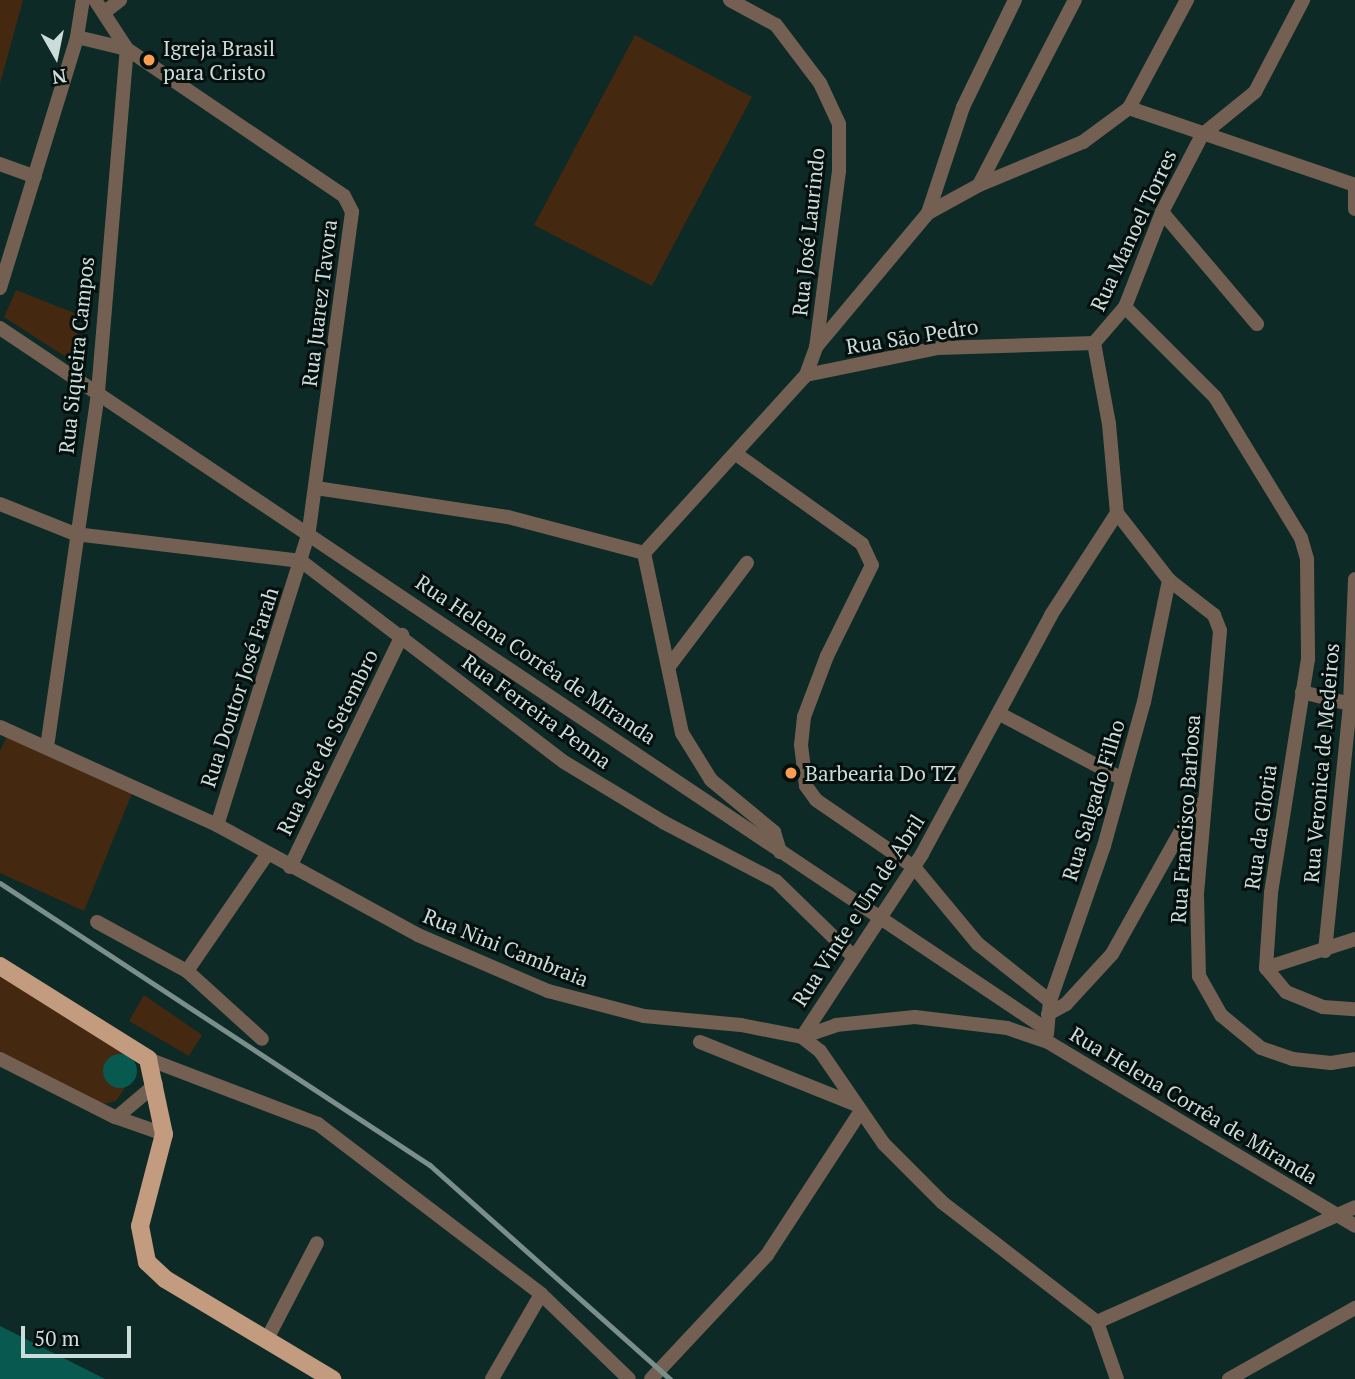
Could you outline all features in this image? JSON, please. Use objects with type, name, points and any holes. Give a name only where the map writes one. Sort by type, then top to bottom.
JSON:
[{"type":"main road","points":[[0,966],[148,1059],[156,1084],[164,1133],[140,1226],[147,1262],[164,1279],[332,1379]]},
{"type":"street","points":[[0,288],[77,37],[83,0]]},
{"type":"street","points":[[95,0],[106,11],[127,49]]},
{"type":"street","points":[[106,11],[120,0]]},
{"type":"street","name":"Rua José Laurindo","points":[[730,0],[776,25],[820,83],[839,124],[839,171],[816,346]]},
{"type":"street","points":[[644,553],[806,375],[816,346],[928,213],[963,107],[1015,0]]},
{"type":"street","points":[[979,186],[1075,0]]},
{"type":"street","points":[[928,213],[979,186],[1083,142],[1129,108],[1187,0]]},
{"type":"street","name":"Rua Manoel Torres","points":[[1094,343],[1125,307],[1162,212],[1202,135],[1255,92],[1303,0]]},
{"type":"street","name":"Rua Juarez Tavora","points":[[77,37],[127,49],[344,196],[352,212],[316,488],[302,561]]},
{"type":"street","name":"Rua Siqueira Campos","points":[[47,747],[75,534],[98,392],[127,49]]},
{"type":"street","points":[[1129,108],[1355,185],[1355,209]]},
{"type":"street","points":[[0,164],[34,177]]},
{"type":"street","points":[[1162,212],[1257,324]]},
{"type":"street","name":"Rua da Gloria","points":[[1125,307],[1215,397],[1301,538],[1310,588],[1308,659],[1270,904],[1266,968]]},
{"type":"street","name":"Rua Helena Corrêa de Miranda","points":[[6,332],[309,532],[877,918],[1048,1022],[1355,1226]]},
{"type":"street","points":[[1094,343],[1110,424],[1117,513]]},
{"type":"street","name":"Rua São Pedro","points":[[806,375],[938,348],[1094,343]]},
{"type":"street","points":[[736,454],[862,544],[872,565],[870,575],[827,656],[804,717],[801,771],[806,786],[816,800],[914,867],[1048,1022]]},
{"type":"street","points":[[316,488],[508,517],[644,553]]},
{"type":"street","points":[[0,504],[75,534],[302,561]]},
{"type":"street","name":"Rua Francisco Barbosa","points":[[1117,513],[1169,580],[1214,615],[1220,631],[1197,895],[1199,976],[1221,1016],[1261,1048],[1293,1059],[1331,1063],[1355,1059]]},
{"type":"street","name":"Rua Vinte e Um de Abril","points":[[802,1037],[877,918],[914,867],[1000,714],[1051,615],[1117,513]]},
{"type":"street","points":[[644,553],[670,664],[678,724],[711,780],[774,832],[780,852]]},
{"type":"street","name":"Rua Ferreira Penna","points":[[302,561],[402,635],[564,762],[663,822],[776,881],[854,957]]},
{"type":"street","name":"Rua Doutor José Farah","points":[[217,825],[302,561]]},
{"type":"street","points":[[670,664],[747,563]]},
{"type":"street","name":"Rua Salgado Filho","points":[[1048,1022],[1144,702],[1169,580]]},
{"type":"street","name":"Rua Veronica de Medeiros","points":[[1325,951],[1350,704],[1354,587]]},
{"type":"street","name":"Rua Sete de Setembro","points":[[290,867],[402,635]]},
{"type":"street","points":[[1302,692],[1350,704]]},
{"type":"street","points":[[1000,714],[1122,779]]},
{"type":"street","name":"Rua Nini Cambraia","points":[[0,727],[217,825],[266,856],[418,935],[548,991],[644,1016],[741,1025],[802,1037]]},
{"type":"street","points":[[802,1037],[836,1025],[915,1017],[1007,1028],[1048,1022],[1112,954],[1184,825],[1203,802]]},
{"type":"street","points":[[187,971],[266,856]]},
{"type":"street","points":[[97,922],[187,971],[262,1039]]},
{"type":"street","points":[[1355,939],[1325,951],[1266,968],[1286,992],[1323,1007],[1355,1009]]},
{"type":"street","points":[[802,1037],[820,1051],[884,1144],[943,1203],[1097,1322],[1117,1379]]},
{"type":"street","points":[[700,1042],[859,1108]]},
{"type":"street","points":[[0,1059],[117,1117],[164,1133]]},
{"type":"street","points":[[148,1059],[318,1124],[541,1294],[629,1379]]},
{"type":"street","points":[[117,1117],[156,1084]]},
{"type":"street","points":[[651,1379],[670,1374],[767,1255],[859,1108]]},
{"type":"street","points":[[1097,1322],[1355,1208]]},
{"type":"street","points":[[267,1339],[317,1243]]},
{"type":"street","points":[[492,1379],[541,1294]]},
{"type":"street","points":[[1229,1379],[1355,1308]]},
{"type":"shaded area","points":[[0,0],[23,0],[0,84]]},
{"type":"shaded area","points":[[635,35],[752,97],[652,286],[534,225]]},
{"type":"shaded area","points":[[16,290],[77,314],[77,353],[66,357],[4,317]]},
{"type":"shaded area","points":[[7,736],[133,791],[84,911],[0,873],[0,751]]},
{"type":"shaded area","points":[[0,969],[126,1052],[131,1079],[116,1101],[96,1106],[0,1054]]},
{"type":"shaded area","points":[[144,995],[202,1035],[189,1056],[129,1021]]},
{"type":"shaded area","points":[[120,1054],[132,1059],[137,1071],[132,1083],[120,1088],[108,1083],[103,1071],[108,1059]]},
{"type":"shaded area","points":[[0,1326],[105,1379],[0,1379]]},
{"type":"railway","points":[[0,883],[430,1165],[670,1379]]},
{"type":"place","name":"Igreja Brasil para Cristo","points":[[149,60]]},
{"type":"place","name":"Barbearia Do TZ","points":[[791,773]]}]
